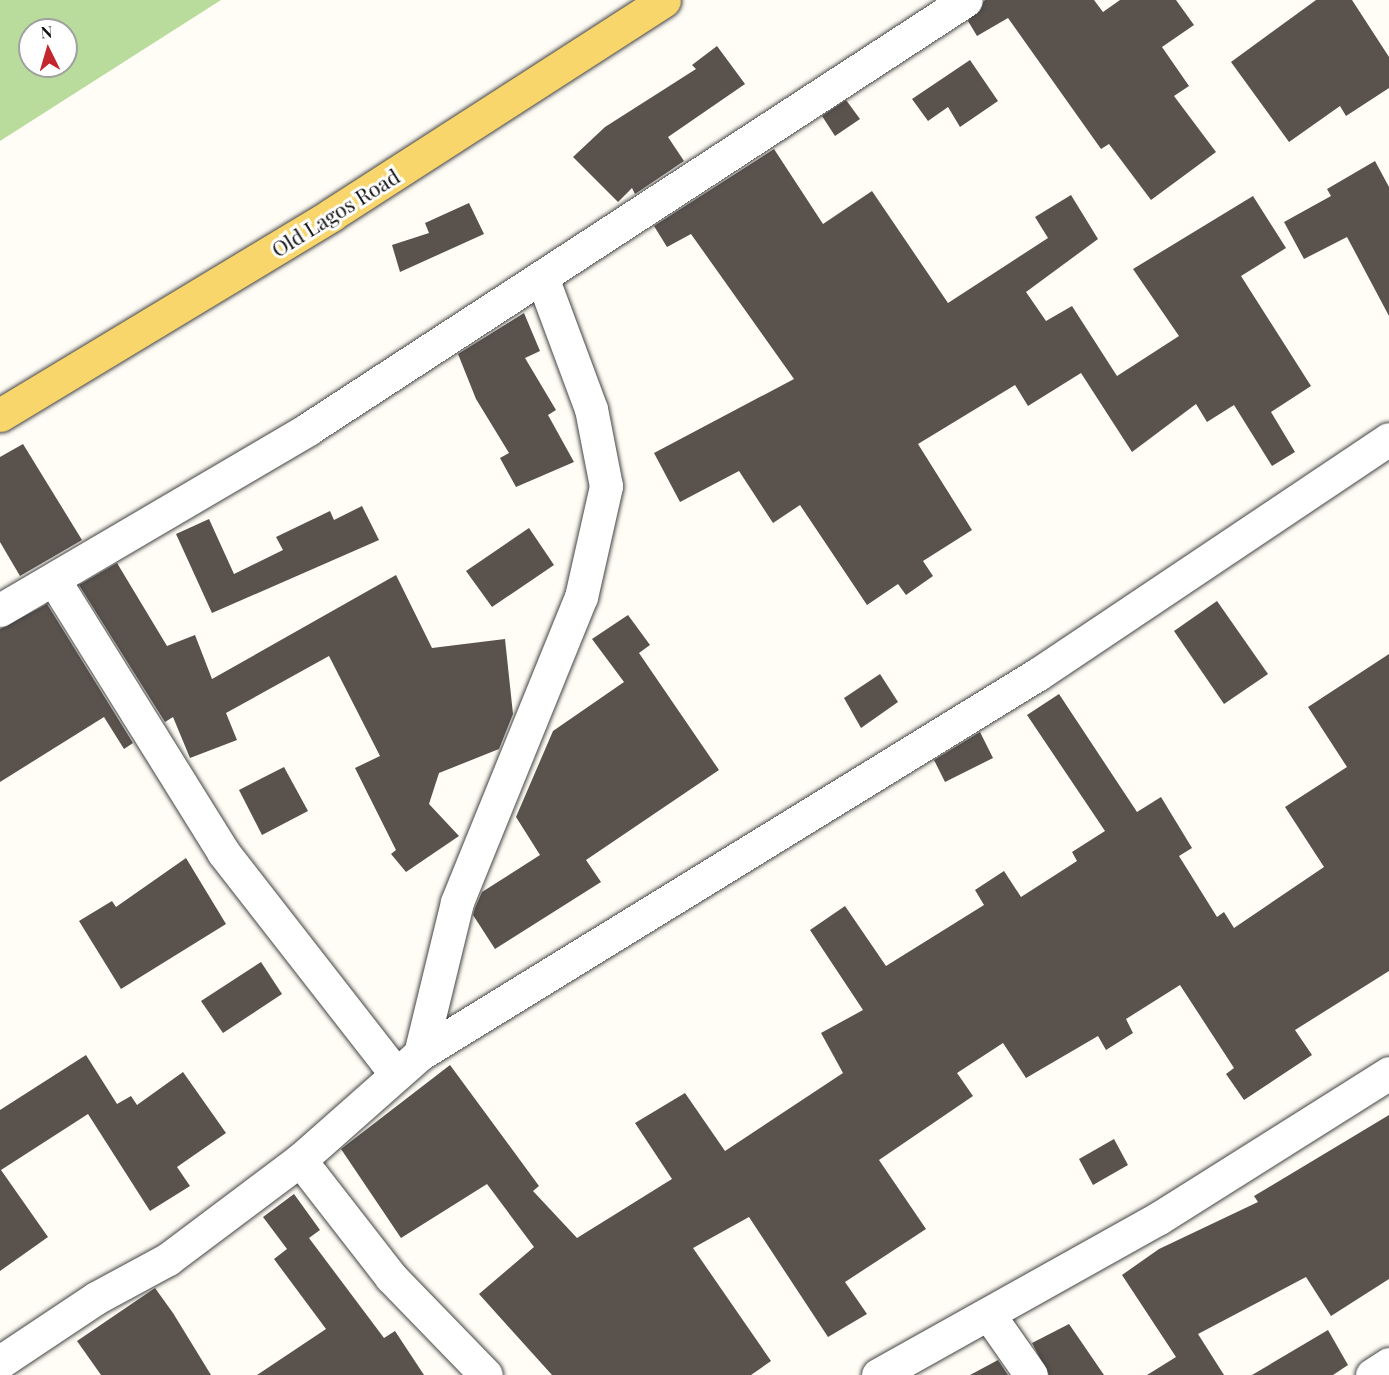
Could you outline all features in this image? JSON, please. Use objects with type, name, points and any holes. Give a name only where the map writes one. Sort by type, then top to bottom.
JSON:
[{"type":"main road","name":"Old Lagos Road","points":[[0,415],[331,215],[664,0]]},
{"type":"street","points":[[0,610],[308,429],[966,0]]},
{"type":"street","points":[[408,1064],[457,902],[581,597],[606,486],[591,409],[542,277]]},
{"type":"street","points":[[0,1362],[96,1298],[168,1259],[300,1160],[408,1064],[1038,674],[1389,439]]},
{"type":"street","points":[[54,580],[223,852],[408,1064]]},
{"type":"street","points":[[878,1375],[1159,1218],[1389,1073]]},
{"type":"street","points":[[300,1160],[391,1276],[486,1375]]},
{"type":"street","points":[[989,1315],[1031,1375]]},
{"type":"street","points":[[1372,1375],[1389,1364]]},
{"type":"green space","points":[[0,0],[221,0],[0,141]]},
{"type":"building","points":[[985,0],[1094,0],[1103,12],[1120,0],[1176,0],[1194,25],[1162,47],[1189,86],[1174,96],[1216,152],[1151,200],[1109,144],[1101,149],[1008,18],[977,36],[968,21]]},
{"type":"building","points":[[1316,0],[1352,0],[1389,57],[1389,88],[1346,116],[1340,106],[1289,142],[1231,62]]},
{"type":"building","points":[[717,46],[745,84],[668,137],[684,161],[635,194],[632,188],[618,202],[573,157],[605,127],[696,69],[692,65]]},
{"type":"building","points":[[970,60],[998,101],[960,127],[948,107],[928,121],[912,99]]},
{"type":"building","points":[[846,100],[860,119],[835,136],[822,116]]},
{"type":"building","points":[[774,149],[823,224],[872,191],[948,303],[1048,238],[1035,217],[1071,195],[1098,239],[1026,292],[1046,321],[1072,306],[1117,376],[1179,336],[1133,269],[1253,196],[1286,248],[1241,276],[1311,386],[1271,412],[1295,452],[1272,466],[1234,405],[1207,422],[1196,404],[1132,452],[1081,373],[1028,406],[1015,385],[918,444],[972,530],[923,561],[933,576],[906,595],[898,584],[867,605],[800,505],[773,523],[739,471],[680,502],[654,453],[794,379],[691,234],[667,247],[654,226]]},
{"type":"building","points":[[1375,161],[1389,187],[1389,316],[1347,237],[1304,259],[1284,222],[1331,196],[1327,189]]},
{"type":"building","points":[[469,203],[484,234],[400,272],[392,245],[429,233],[425,223]]},
{"type":"building","points":[[524,313],[540,351],[525,358],[556,410],[548,415],[574,462],[516,487],[500,458],[509,453],[476,399],[458,354]]},
{"type":"building","points":[[23,444],[82,540],[20,576],[0,542],[0,457]]},
{"type":"building","points":[[362,506],[379,540],[212,613],[176,534],[209,519],[234,574],[283,550],[276,537],[330,511],[334,520]]},
{"type":"building","points":[[529,528],[554,565],[492,607],[466,571]]},
{"type":"building","points":[[117,563],[167,646],[195,635],[212,679],[396,575],[432,648],[505,639],[513,714],[499,749],[439,773],[429,804],[459,836],[406,872],[391,854],[396,850],[355,768],[380,756],[329,656],[226,713],[237,740],[190,758],[173,717],[165,722],[79,585]]},
{"type":"building","points":[[1217,601],[1268,674],[1224,704],[1174,631]]},
{"type":"building","points":[[47,604],[133,743],[124,749],[104,717],[0,782],[0,629]]},
{"type":"building","points":[[628,615],[650,645],[639,653],[719,770],[586,860],[601,882],[495,949],[473,915],[475,908],[482,892],[540,855],[516,817],[553,731],[624,682],[592,639]]},
{"type":"building","points":[[1389,654],[1389,971],[1295,1030],[1312,1055],[1244,1100],[1226,1074],[1234,1068],[1180,985],[1126,1019],[1133,1033],[1106,1050],[1098,1036],[1026,1078],[1003,1043],[957,1073],[973,1096],[879,1160],[926,1229],[845,1282],[867,1314],[828,1337],[749,1217],[693,1248],[771,1361],[751,1375],[552,1375],[479,1294],[534,1247],[487,1184],[401,1238],[341,1149],[450,1065],[539,1186],[533,1191],[577,1238],[672,1179],[635,1123],[685,1093],[725,1151],[843,1073],[821,1033],[863,1010],[810,930],[845,906],[886,966],[984,905],[975,890],[1004,871],[1021,897],[1077,861],[1072,852],[1105,831],[1027,715],[1059,694],[1137,812],[1161,797],[1192,848],[1179,856],[1217,917],[1224,912],[1234,928],[1324,867],[1285,807],[1347,767],[1308,707]]},
{"type":"building","points":[[880,674],[898,702],[861,728],[844,698]]},
{"type":"building","points":[[980,732],[993,758],[945,782],[934,760]]},
{"type":"building","points":[[284,767],[308,811],[262,835],[239,790]]},
{"type":"building","points":[[186,858],[226,924],[121,989],[79,921],[112,901],[116,907]]},
{"type":"building","points":[[261,962],[282,994],[223,1033],[201,1001]]},
{"type":"building","points":[[86,1055],[117,1104],[131,1096],[137,1105],[183,1072],[226,1133],[177,1167],[190,1186],[150,1211],[88,1114],[1,1170],[48,1237],[0,1271],[0,1110]]},
{"type":"building","points":[[1389,1115],[1389,1279],[1331,1316],[1306,1277],[1198,1334],[1224,1375],[1147,1375],[1176,1357],[1122,1275],[1159,1249],[1258,1202],[1254,1196]]},
{"type":"building","points":[[1114,1139],[1128,1165],[1093,1185],[1079,1159]]},
{"type":"building","points":[[294,1194],[320,1230],[309,1238],[384,1338],[395,1331],[424,1375],[257,1375],[326,1329],[274,1259],[287,1249],[263,1217]]},
{"type":"building","points":[[155,1288],[211,1375],[101,1375],[77,1341]]},
{"type":"building","points":[[1069,1324],[1104,1375],[1049,1375],[1032,1343]]},
{"type":"building","points":[[1328,1330],[1348,1365],[1333,1375],[1252,1375]]},
{"type":"building","points":[[998,1360],[1008,1375],[970,1375]]}]
